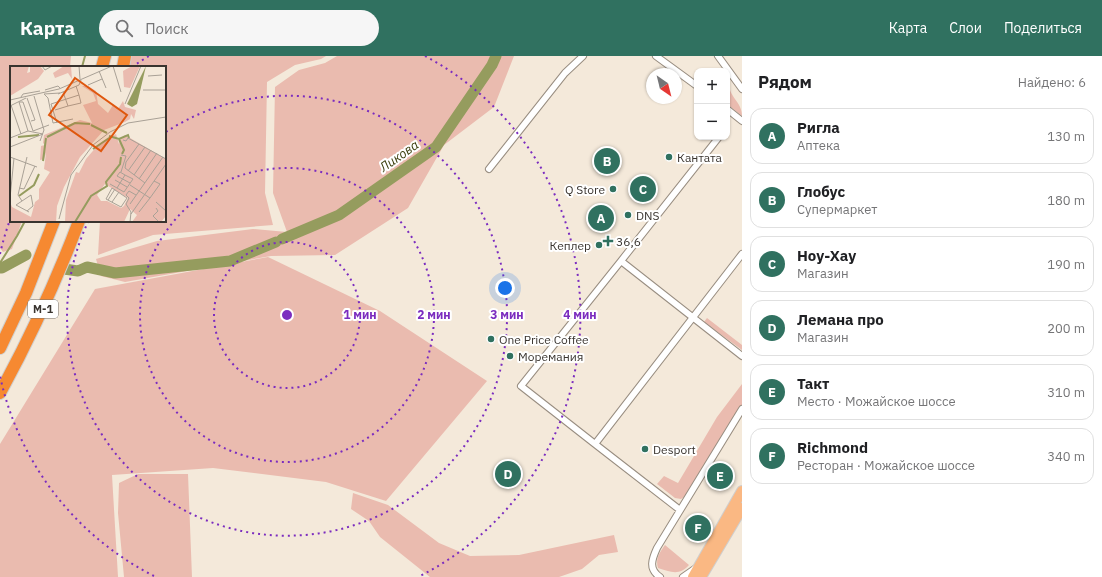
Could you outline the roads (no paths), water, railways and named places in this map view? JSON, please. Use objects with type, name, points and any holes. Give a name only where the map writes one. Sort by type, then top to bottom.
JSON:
[{"type":"highway","points":[[102,66],[104,56]]},
{"type":"highway","points":[[122,66],[125,56]]},
{"type":"highway","name":"М-1","points":[[0,348],[26,293],[54,222]]},
{"type":"highway","name":"М-1","points":[[0,393],[24,349],[48,298],[79,222]]},
{"type":"main road","points":[[692,577],[742,491]]},
{"type":"main road","points":[[701,577],[742,508]]},
{"type":"street","points":[[489,169],[565,73],[583,56]]},
{"type":"street","points":[[656,56],[694,84]]},
{"type":"street","points":[[718,56],[742,89]]},
{"type":"street","points":[[730,111],[742,121]]},
{"type":"street","points":[[680,510],[521,386],[717,140]]},
{"type":"street","points":[[595,444],[742,254]]},
{"type":"street","points":[[621,261],[742,356]]},
{"type":"street","points":[[660,577],[652,568],[653,558],[657,548],[742,410]]},
{"type":"street","points":[[683,577],[700,564]]},
{"type":"waterway","points":[[82,66],[85,56]]},
{"type":"waterway","name":"Ликова","points":[[282,239],[339,215],[436,147],[492,65],[496,56]]},
{"type":"waterway","points":[[0,263],[24,222]]},
{"type":"waterway","name":"Ликова","points":[[64,269],[78,271],[87,267],[115,273],[230,261],[276,242]]},
{"type":"waterway","name":"Ликова","points":[[0,268],[26,255]]},
{"type":"place","name":"Кантата","points":[[669,157]]},
{"type":"place","name":"Глобус","points":[[607,161]]},
{"type":"place","name":"Q Store","points":[[613,189]]},
{"type":"place","name":"Ноу-Хау","points":[[643,189]]},
{"type":"place","name":"DNS","points":[[628,215]]},
{"type":"place","name":"Ригла","points":[[601,218]]},
{"type":"place","name":"36,6","points":[[608,241]]},
{"type":"place","name":"Кеплер","points":[[599,245]]},
{"type":"place","name":"One Price Coffee","points":[[491,339]]},
{"type":"place","name":"Моремания","points":[[510,356]]},
{"type":"place","name":"Desport","points":[[645,449]]},
{"type":"place","name":"Лемана про","points":[[508,474]]},
{"type":"place","name":"Такт","points":[[720,476]]},
{"type":"place","name":"Richmond","points":[[698,528]]}]
